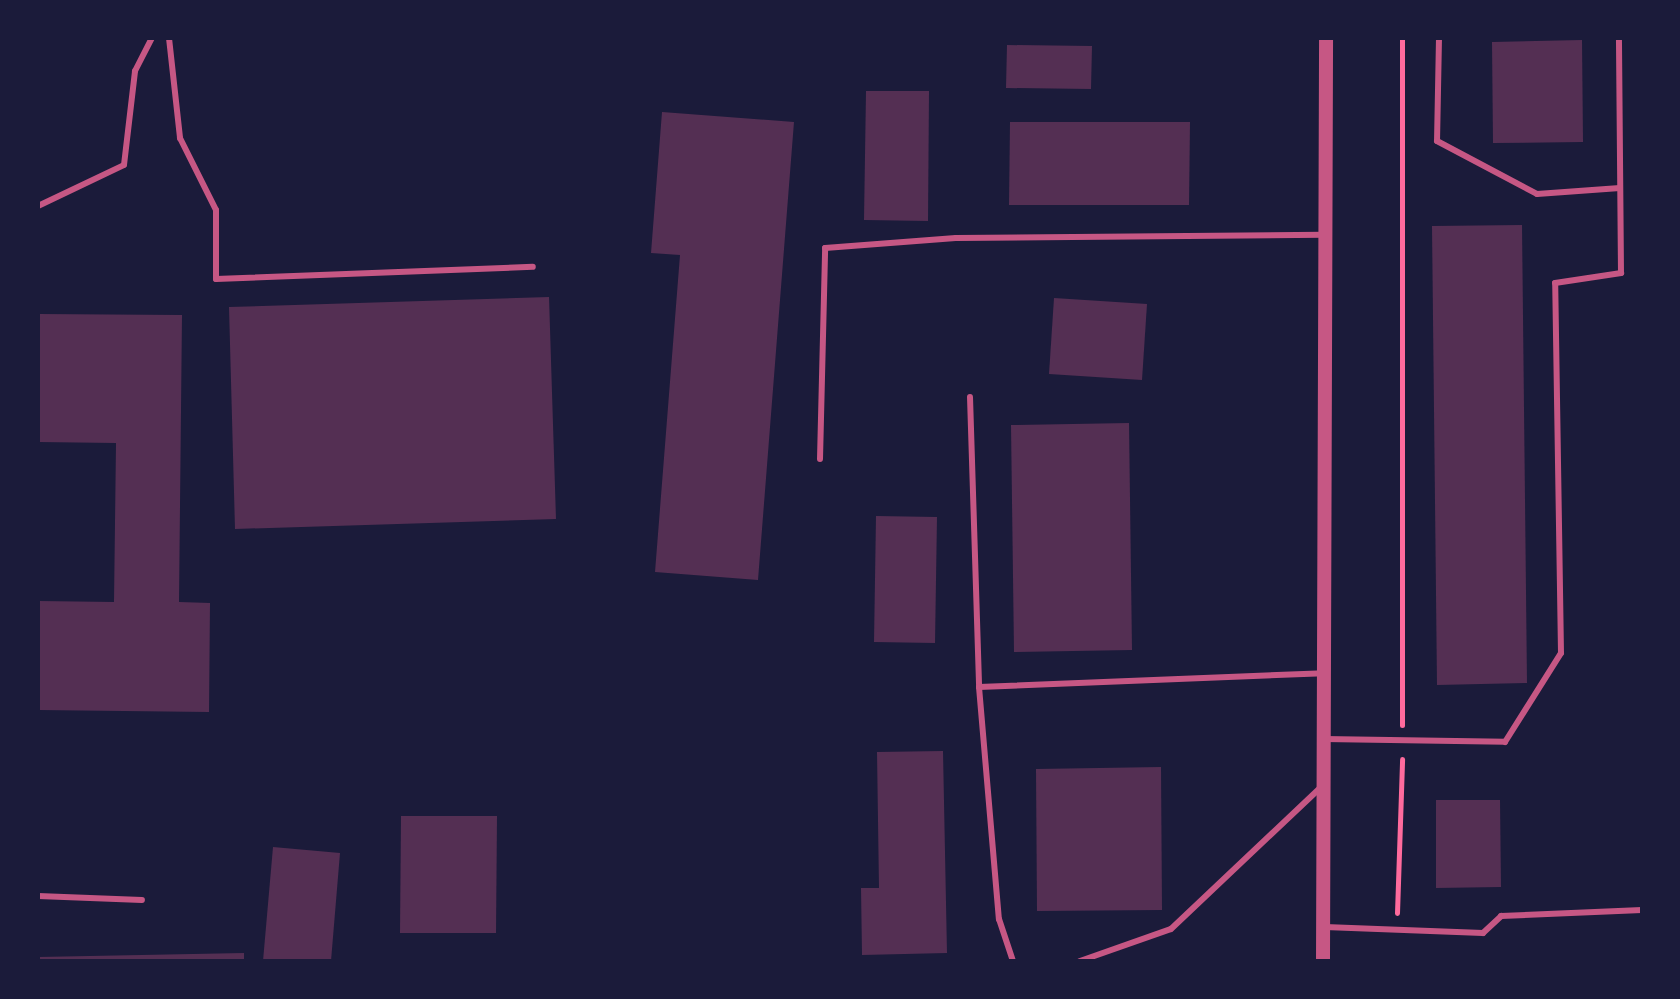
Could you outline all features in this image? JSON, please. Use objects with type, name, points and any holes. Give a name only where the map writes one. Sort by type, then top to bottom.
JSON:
[{"type":"street","points":[[1323,961],[1326,38]]},
{"type":"lane","points":[[38,206],[124,165],[135,71],[152,38]]},
{"type":"lane","points":[[169,38],[180,138],[216,210],[216,279],[533,267]]},
{"type":"lane","points":[[1439,38],[1437,141],[1537,194],[1620,188]]},
{"type":"lane","points":[[1324,739],[1505,742],[1561,653],[1555,283],[1621,273],[1619,38]]},
{"type":"lane","points":[[820,459],[825,248],[956,238],[1325,235]]},
{"type":"lane","points":[[970,397],[979,687],[999,919],[1013,961]]},
{"type":"lane","points":[[979,687],[1324,673]]},
{"type":"lane","points":[[1080,961],[1171,929],[1323,784]]},
{"type":"lane","points":[[38,896],[142,900]]},
{"type":"lane","points":[[1323,927],[1483,933],[1501,916],[1642,910]]},
{"type":"path","points":[[1397,930],[1402,740],[1402,38]]},
{"type":"building","points":[[1582,40],[1583,142],[1493,143],[1492,42]]},
{"type":"building","points":[[1007,45],[1092,46],[1091,89],[1006,88]]},
{"type":"building","points":[[866,91],[929,91],[928,221],[864,220]]},
{"type":"building","points":[[662,112],[794,122],[758,580],[655,572],[680,255],[651,253]]},
{"type":"building","points":[[1010,122],[1190,122],[1189,205],[1009,205]]},
{"type":"building","points":[[1522,225],[1527,683],[1437,685],[1432,226]]},
{"type":"building","points":[[549,297],[556,519],[235,529],[229,307]]},
{"type":"building","points":[[1054,298],[1147,304],[1142,380],[1049,374]]},
{"type":"building","points":[[38,314],[182,315],[179,602],[210,603],[209,712],[38,710],[38,601],[114,602],[116,443],[38,442]]},
{"type":"building","points":[[1129,423],[1132,650],[1014,652],[1011,425]]},
{"type":"building","points":[[876,516],[937,517],[935,643],[874,642]]},
{"type":"building","points":[[943,751],[947,953],[862,955],[861,888],[879,888],[877,752]]},
{"type":"building","points":[[1161,767],[1162,910],[1037,911],[1036,769]]},
{"type":"building","points":[[1436,800],[1500,800],[1501,887],[1436,888]]},
{"type":"building","points":[[401,816],[497,816],[496,933],[400,933]]},
{"type":"building","points":[[273,847],[340,853],[331,961],[263,961]]},
{"type":"building","points":[[244,953],[244,961],[38,961],[38,957]]}]
